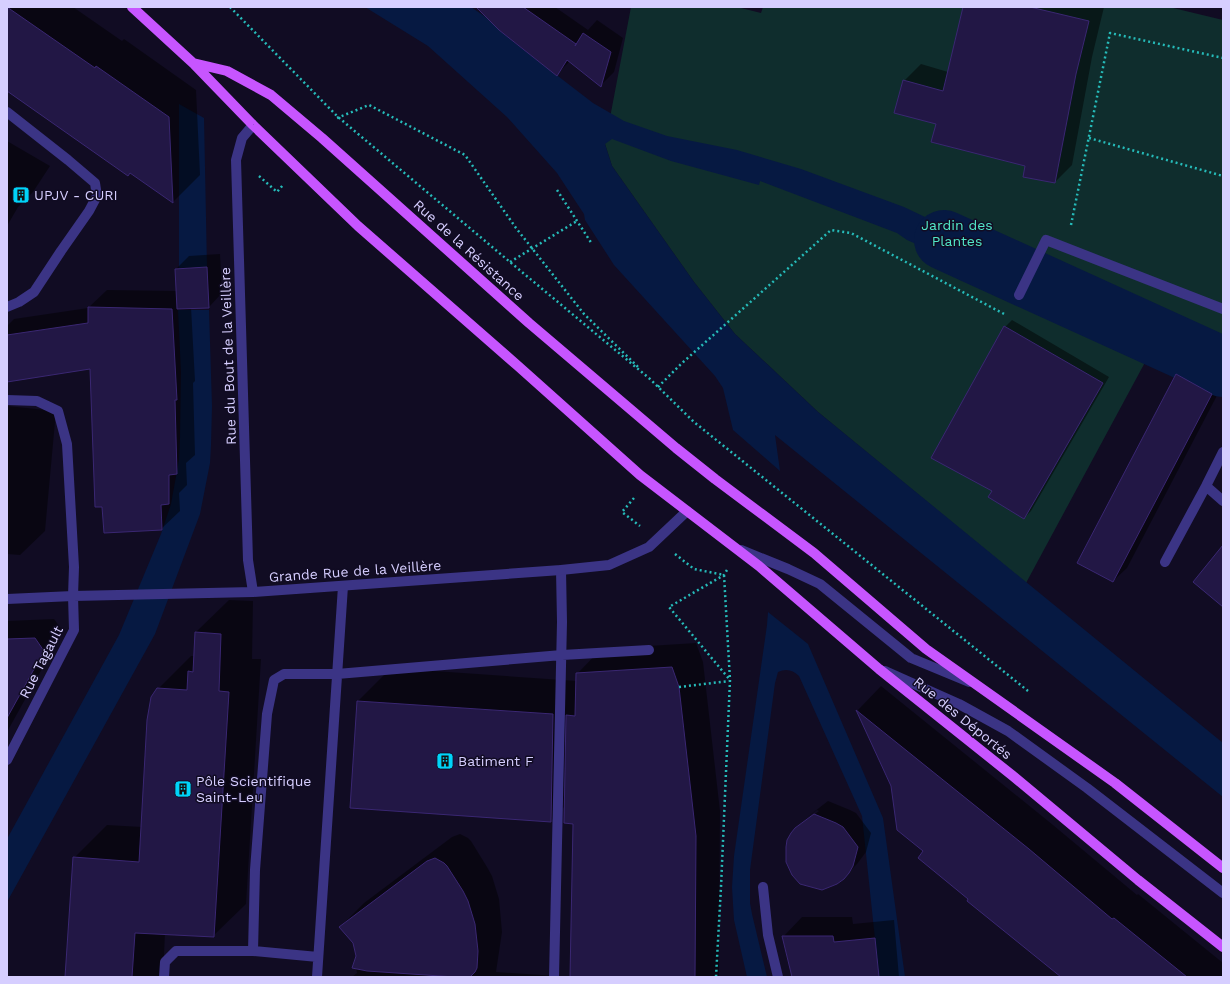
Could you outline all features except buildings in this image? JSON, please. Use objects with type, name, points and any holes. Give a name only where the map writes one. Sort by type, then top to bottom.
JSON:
[{"type":"main road","name":"Rue de la Résistance","points":[[132,7],[193,63],[253,125],[358,226],[640,475],[687,511]]},
{"type":"main road","name":"Rue de la Résistance","points":[[193,63],[227,71],[271,95],[322,138],[529,323],[676,448],[714,479],[814,553],[926,649],[977,685]]},
{"type":"main road","name":"Rue des Déportés","points":[[687,511],[759,566],[879,669],[1013,776],[1138,880],[1223,947]]},
{"type":"main road","points":[[977,685],[1115,783],[1223,868]]},
{"type":"street","points":[[7,112],[95,183],[97,196],[89,211],[34,292],[19,302],[7,307]]},
{"type":"street","name":"Rue du Bout de la Veillère","points":[[253,125],[242,138],[236,160],[248,560],[253,592]]},
{"type":"street","points":[[1019,295],[1046,240],[1223,309]]},
{"type":"street","name":"Rue Tagault","points":[[7,400],[37,401],[58,411],[67,444],[74,567],[74,630],[7,760]]},
{"type":"street","points":[[1165,562],[1223,452]]},
{"type":"street","points":[[1206,486],[1223,501]]},
{"type":"street","name":"Grande Rue de la Veillère","points":[[7,599],[112,594],[253,592],[561,570],[609,565],[649,547],[687,511]]},
{"type":"street","points":[[737,549],[788,569],[820,584],[911,658],[977,685]]},
{"type":"street","points":[[554,977],[562,655],[561,570]]},
{"type":"street","points":[[317,977],[343,586]]},
{"type":"street","points":[[253,951],[255,870],[267,714],[274,680],[284,674],[337,674],[562,655],[648,650]]},
{"type":"street","points":[[879,669],[959,704],[1008,732],[1087,788],[1223,893]]},
{"type":"street","points":[[764,887],[768,935],[778,977]]},
{"type":"street","points":[[164,977],[165,962],[176,951],[253,951],[318,956]]},
{"type":"path","points":[[230,7],[338,117],[650,379]]},
{"type":"path","points":[[1066,248],[1110,33],[1223,58]]},
{"type":"path","points":[[338,117],[369,105],[464,155],[516,228],[584,314],[694,422],[1031,694]]},
{"type":"path","points":[[1089,138],[1223,176]]},
{"type":"path","points":[[557,190],[592,244]]},
{"type":"path","points":[[510,262],[577,221]]},
{"type":"path","points":[[658,387],[681,364],[831,230],[851,234],[1009,317],[1019,295]]},
{"type":"path","points":[[730,565],[724,575],[669,608],[730,680]]},
{"type":"path","points":[[716,977],[730,680],[724,575]]},
{"type":"path","points":[[679,687],[730,680]]},
{"type":"green space","name":"Jardin des Plantes","points":[[631,7],[737,7],[761,13],[763,7],[1169,7],[1223,20],[1223,359],[1163,329],[1026,583],[818,412],[735,334],[694,282],[612,166],[605,144]]},
{"type":"water","points":[[365,7],[471,7],[593,103],[624,121],[667,136],[737,150],[801,169],[904,207],[1024,264],[1015,285],[994,275],[991,277],[907,240],[897,233],[760,181],[759,185],[671,161],[612,139],[605,144],[612,166],[694,282],[735,334],[818,412],[1223,743],[1223,797],[775,435],[780,471],[733,430],[723,388],[715,376],[614,265],[585,220],[584,214],[557,173],[507,117],[428,46]]},
{"type":"water","points":[[179,104],[204,118],[207,267],[179,268]]},
{"type":"water","points":[[1038,272],[1223,351],[1223,378],[1029,292]]},
{"type":"water","points":[[178,310],[209,310],[212,406],[211,445],[210,463],[200,514],[155,634],[7,902],[7,839],[119,635],[161,534],[171,504],[179,460],[180,438],[181,372]]},
{"type":"water","points":[[768,612],[808,644],[883,818],[905,977],[879,977],[862,816],[799,676],[792,671],[787,670],[778,672],[775,683],[750,870],[750,903],[767,977],[747,977],[734,920],[732,887],[734,856]]},
{"type":"waterway","points":[[944,240],[1223,367]]},
{"type":"place","name":"UPJV - CURI","points":[[21,195]]},
{"type":"place","name":"Batiment F","points":[[445,761]]},
{"type":"place","name":"Pôle Scientifique Saint-Leu","points":[[183,789]]}]
